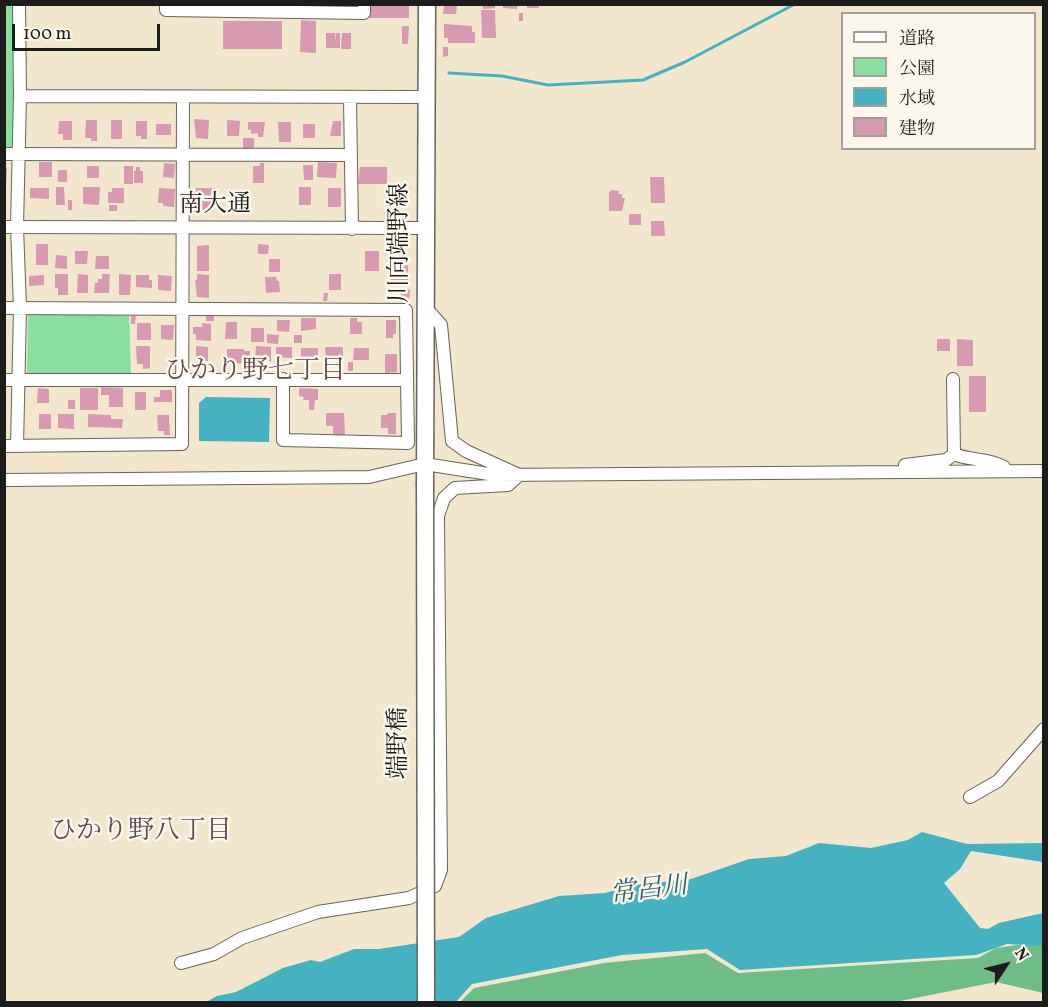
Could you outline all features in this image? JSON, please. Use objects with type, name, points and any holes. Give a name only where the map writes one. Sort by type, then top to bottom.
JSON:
[{"type":"main road","name":"川向端野線","points":[[425,483],[427,4]]},
{"type":"main road","name":"端野橋","points":[[425,483],[426,1002]]},
{"type":"street","points":[[19,4],[19,154],[11,227],[20,308],[18,380],[11,446],[182,444],[183,98]]},
{"type":"street","points":[[166,4],[166,10],[332,8],[364,13],[364,4]]},
{"type":"street","points":[[20,96],[428,97]]},
{"type":"street","points":[[350,98],[352,229]]},
{"type":"street","points":[[4,154],[351,155]]},
{"type":"street","name":"南大通","points":[[11,227],[426,228]]},
{"type":"street","points":[[4,308],[406,309],[408,443],[283,440],[283,379]]},
{"type":"street","points":[[426,308],[441,325],[452,441],[466,451],[519,475]]},
{"type":"street","points":[[953,379],[954,454]]},
{"type":"street","points":[[4,380],[407,380]]},
{"type":"street","points":[[890,472],[904,465],[946,460],[954,454]]},
{"type":"street","points":[[954,454],[965,459],[998,464],[1010,471]]},
{"type":"street","points":[[4,480],[369,477],[425,464],[495,476],[1044,471]]},
{"type":"street","points":[[181,963],[214,954],[242,938],[318,912],[409,898],[435,886],[441,870],[438,516],[444,498],[455,488],[508,485],[519,475]]},
{"type":"street","points":[[970,797],[998,781],[1044,729]]},
{"type":"green space","points":[[5,5],[14,5],[14,149],[5,149]]},
{"type":"green space","points":[[129,314],[131,374],[27,374],[28,315]]},
{"type":"green space","points":[[1043,945],[1043,993],[996,982],[895,1002],[460,1002],[474,988],[604,963],[705,953],[738,973],[978,958],[996,948]]},
{"type":"water","points":[[206,397],[270,398],[269,442],[199,441],[199,403]]},
{"type":"water","name":"常呂川","points":[[922,832],[967,844],[1043,843],[1043,862],[971,851],[960,869],[944,883],[980,928],[988,929],[999,923],[1043,913],[1043,946],[1007,944],[976,955],[740,970],[707,949],[622,955],[472,984],[456,1002],[206,1002],[217,996],[236,992],[283,968],[311,960],[320,962],[354,949],[379,949],[459,937],[486,918],[559,896],[605,893],[635,885],[691,879],[749,859],[786,856],[819,843],[871,848],[908,840]]},
{"type":"building","points":[[200,4],[304,4],[304,7],[200,7]]},
{"type":"building","points":[[367,4],[409,4],[409,18],[367,18]]},
{"type":"building","points":[[483,4],[495,4],[495,8],[483,9]]},
{"type":"building","points":[[503,4],[517,4],[517,9],[503,8]]},
{"type":"building","points":[[444,5],[457,6],[456,14],[443,14]]},
{"type":"building","points":[[527,5],[539,5],[539,8],[527,8]]},
{"type":"building","points":[[481,10],[495,10],[496,38],[482,38]]},
{"type":"building","points":[[519,13],[523,13],[523,21],[519,21]]},
{"type":"building","points":[[301,20],[316,21],[316,53],[300,52]]},
{"type":"building","points":[[223,21],[282,21],[282,49],[223,49]]},
{"type":"building","points":[[444,24],[472,26],[472,32],[475,32],[475,43],[448,43],[448,38],[444,38]]},
{"type":"building","points":[[402,26],[409,26],[408,44],[402,44]]},
{"type":"building","points":[[326,33],[335,33],[335,43],[336,33],[340,33],[340,48],[326,48]]},
{"type":"building","points":[[342,33],[351,33],[351,49],[341,49]]},
{"type":"building","points":[[443,47],[448,47],[448,56],[443,57]]},
{"type":"building","points":[[194,119],[209,120],[208,139],[196,138]]},
{"type":"building","points":[[86,120],[97,120],[97,141],[85,138]]},
{"type":"building","points":[[111,120],[122,120],[122,139],[111,139]]},
{"type":"building","points":[[227,120],[240,121],[239,136],[227,136]]},
{"type":"building","points":[[59,121],[72,121],[72,140],[63,140],[63,134],[58,134]]},
{"type":"building","points":[[136,121],[147,121],[147,139],[136,136]]},
{"type":"building","points":[[333,121],[341,121],[341,136],[330,136]]},
{"type":"building","points":[[248,122],[265,122],[263,137],[258,137],[258,133],[251,134],[251,130],[248,130]]},
{"type":"building","points":[[278,122],[291,122],[291,142],[279,142]]},
{"type":"building","points":[[156,124],[171,124],[171,135],[156,135]]},
{"type":"building","points":[[303,124],[315,124],[315,138],[303,138]]},
{"type":"building","points":[[243,138],[254,138],[254,148],[243,148]]},
{"type":"building","points":[[39,162],[52,162],[52,177],[39,177]]},
{"type":"building","points":[[318,162],[337,163],[336,178],[317,177]]},
{"type":"building","points":[[164,163],[175,164],[174,178],[163,177]]},
{"type":"building","points":[[260,163],[264,163],[264,183],[253,183],[253,166],[260,166]]},
{"type":"building","points":[[303,165],[313,165],[313,180],[304,180]]},
{"type":"building","points":[[87,166],[99,166],[99,178],[87,178]]},
{"type":"building","points":[[124,166],[133,166],[133,184],[124,184]]},
{"type":"building","points":[[136,167],[140,167],[140,171],[143,171],[143,183],[134,183]]},
{"type":"building","points":[[360,167],[387,167],[387,184],[358,184]]},
{"type":"building","points":[[4,168],[7,168],[6,186],[4,186]]},
{"type":"building","points":[[58,170],[67,170],[67,182],[58,182]]},
{"type":"building","points":[[650,177],[664,177],[665,203],[651,203]]},
{"type":"building","points":[[56,187],[64,187],[65,205],[56,205]]},
{"type":"building","points":[[83,187],[100,187],[99,205],[83,204]]},
{"type":"building","points":[[299,187],[311,187],[311,205],[299,205]]},
{"type":"building","points":[[30,188],[49,188],[49,199],[30,198]]},
{"type":"building","points":[[112,188],[124,188],[124,203],[108,203],[108,192],[112,192]]},
{"type":"building","points":[[159,188],[175,189],[174,207],[158,203]]},
{"type":"building","points":[[196,188],[212,188],[212,210],[200,210],[200,203],[196,203]]},
{"type":"building","points":[[328,188],[341,188],[341,207],[328,207]]},
{"type":"building","points":[[619,191],[618,194],[622,194],[622,198],[625,198],[622,211],[609,211],[609,192]]},
{"type":"building","points":[[68,200],[72,200],[72,210],[68,210]]},
{"type":"building","points":[[109,205],[117,205],[117,211],[109,211]]},
{"type":"building","points":[[629,214],[641,214],[641,225],[629,225]]},
{"type":"building","points":[[651,221],[664,221],[665,236],[651,236]]},
{"type":"building","points":[[36,244],[48,244],[48,265],[36,265]]},
{"type":"building","points":[[258,244],[269,245],[268,254],[258,254]]},
{"type":"building","points":[[209,245],[209,271],[197,271],[197,246]]},
{"type":"building","points":[[75,251],[88,251],[87,264],[75,264]]},
{"type":"building","points":[[365,251],[379,251],[379,271],[365,271]]},
{"type":"building","points":[[391,254],[408,254],[408,281],[391,281]]},
{"type":"building","points":[[56,255],[67,256],[67,269],[55,268]]},
{"type":"building","points":[[96,256],[109,256],[109,269],[95,269]]},
{"type":"building","points":[[269,259],[280,259],[280,272],[269,272]]},
{"type":"building","points":[[55,274],[68,274],[68,295],[58,295],[58,288],[55,288]]},
{"type":"building","points":[[78,274],[88,275],[88,293],[77,293]]},
{"type":"building","points":[[102,274],[110,274],[109,293],[94,293],[95,283],[98,283],[98,279],[102,279]]},
{"type":"building","points":[[119,274],[131,275],[130,295],[119,295]]},
{"type":"building","points":[[197,274],[209,275],[209,298],[197,297],[195,280],[197,280]]},
{"type":"building","points":[[329,274],[341,274],[341,290],[329,290]]},
{"type":"building","points":[[44,275],[44,285],[29,286],[29,276]]},
{"type":"building","points":[[136,275],[149,275],[152,288],[136,287]]},
{"type":"building","points":[[158,275],[172,276],[171,291],[158,290]]},
{"type":"building","points":[[265,277],[276,277],[279,281],[280,292],[266,293]]},
{"type":"building","points":[[401,289],[410,290],[409,301],[400,301]]},
{"type":"building","points":[[324,293],[328,293],[327,301],[323,301]]},
{"type":"building","points":[[131,316],[136,316],[135,324],[131,324]]},
{"type":"building","points":[[206,316],[214,316],[214,321],[206,321]]},
{"type":"building","points":[[301,318],[316,318],[316,329],[301,331]]},
{"type":"building","points":[[350,318],[357,318],[357,322],[362,322],[362,334],[350,334]]},
{"type":"building","points":[[277,320],[290,320],[289,332],[277,331]]},
{"type":"building","points":[[386,320],[396,320],[396,334],[393,334],[393,338],[386,338]]},
{"type":"building","points":[[226,322],[237,322],[237,339],[225,339]]},
{"type":"building","points":[[137,323],[151,323],[151,340],[137,340]]},
{"type":"building","points":[[202,323],[211,324],[211,341],[196,340],[196,334],[193,334],[193,327],[202,327]]},
{"type":"building","points":[[161,325],[174,325],[173,340],[161,339]]},
{"type":"building","points":[[251,328],[264,328],[264,342],[251,342]]},
{"type":"building","points":[[267,334],[279,335],[278,344],[267,343]]},
{"type":"building","points":[[294,335],[302,335],[302,343],[294,343]]},
{"type":"building","points":[[937,339],[950,339],[950,351],[937,351]]},
{"type":"building","points":[[957,339],[973,340],[973,366],[957,366]]},
{"type":"building","points":[[136,346],[150,346],[150,368],[143,369],[143,364],[137,364]]},
{"type":"building","points":[[196,346],[208,347],[208,361],[196,361]]},
{"type":"building","points":[[256,346],[271,347],[271,361],[255,361]]},
{"type":"building","points":[[276,347],[292,347],[292,358],[276,357]]},
{"type":"building","points":[[325,347],[343,347],[343,360],[326,360]]},
{"type":"building","points":[[301,348],[318,348],[318,357],[314,357],[314,361],[301,361]]},
{"type":"building","points":[[354,348],[369,348],[369,360],[353,360]]},
{"type":"building","points":[[227,349],[250,351],[250,361],[227,364]]},
{"type":"building","points":[[385,354],[397,354],[397,372],[385,373]]},
{"type":"building","points":[[348,362],[353,362],[353,371],[348,371]]},
{"type":"building","points":[[969,376],[986,376],[986,412],[969,412]]},
{"type":"building","points":[[101,387],[123,388],[123,407],[109,407],[109,395],[101,395]]},
{"type":"building","points":[[38,388],[49,389],[49,403],[37,403]]},
{"type":"building","points":[[80,388],[98,388],[98,410],[80,410]]},
{"type":"building","points":[[299,388],[318,389],[318,400],[315,400],[314,410],[309,410],[309,400],[303,400],[304,397],[299,396]]},
{"type":"building","points":[[160,390],[172,390],[172,402],[154,402],[154,397],[160,397]]},
{"type":"building","points":[[135,392],[146,392],[146,410],[135,410]]},
{"type":"building","points":[[68,400],[75,400],[75,409],[68,409]]},
{"type":"building","points":[[326,413],[344,413],[345,436],[333,436],[333,426],[326,426]]},
{"type":"building","points":[[396,413],[396,434],[388,434],[388,428],[381,428],[381,415]]},
{"type":"building","points":[[39,414],[51,414],[51,429],[39,429]]},
{"type":"building","points":[[58,414],[74,414],[74,429],[58,428]]},
{"type":"building","points":[[88,414],[111,415],[111,419],[123,419],[122,428],[88,427]]},
{"type":"building","points":[[157,415],[169,415],[170,435],[164,435],[164,431],[158,431]]},
{"type":"waterway","points":[[449,73],[502,76],[548,85],[643,80],[685,62],[795,4]]},
{"type":"district","name":"ひかり野七丁目","points":[[255,373]]},
{"type":"district","name":"ひかり野八丁目","points":[[141,833]]}]
